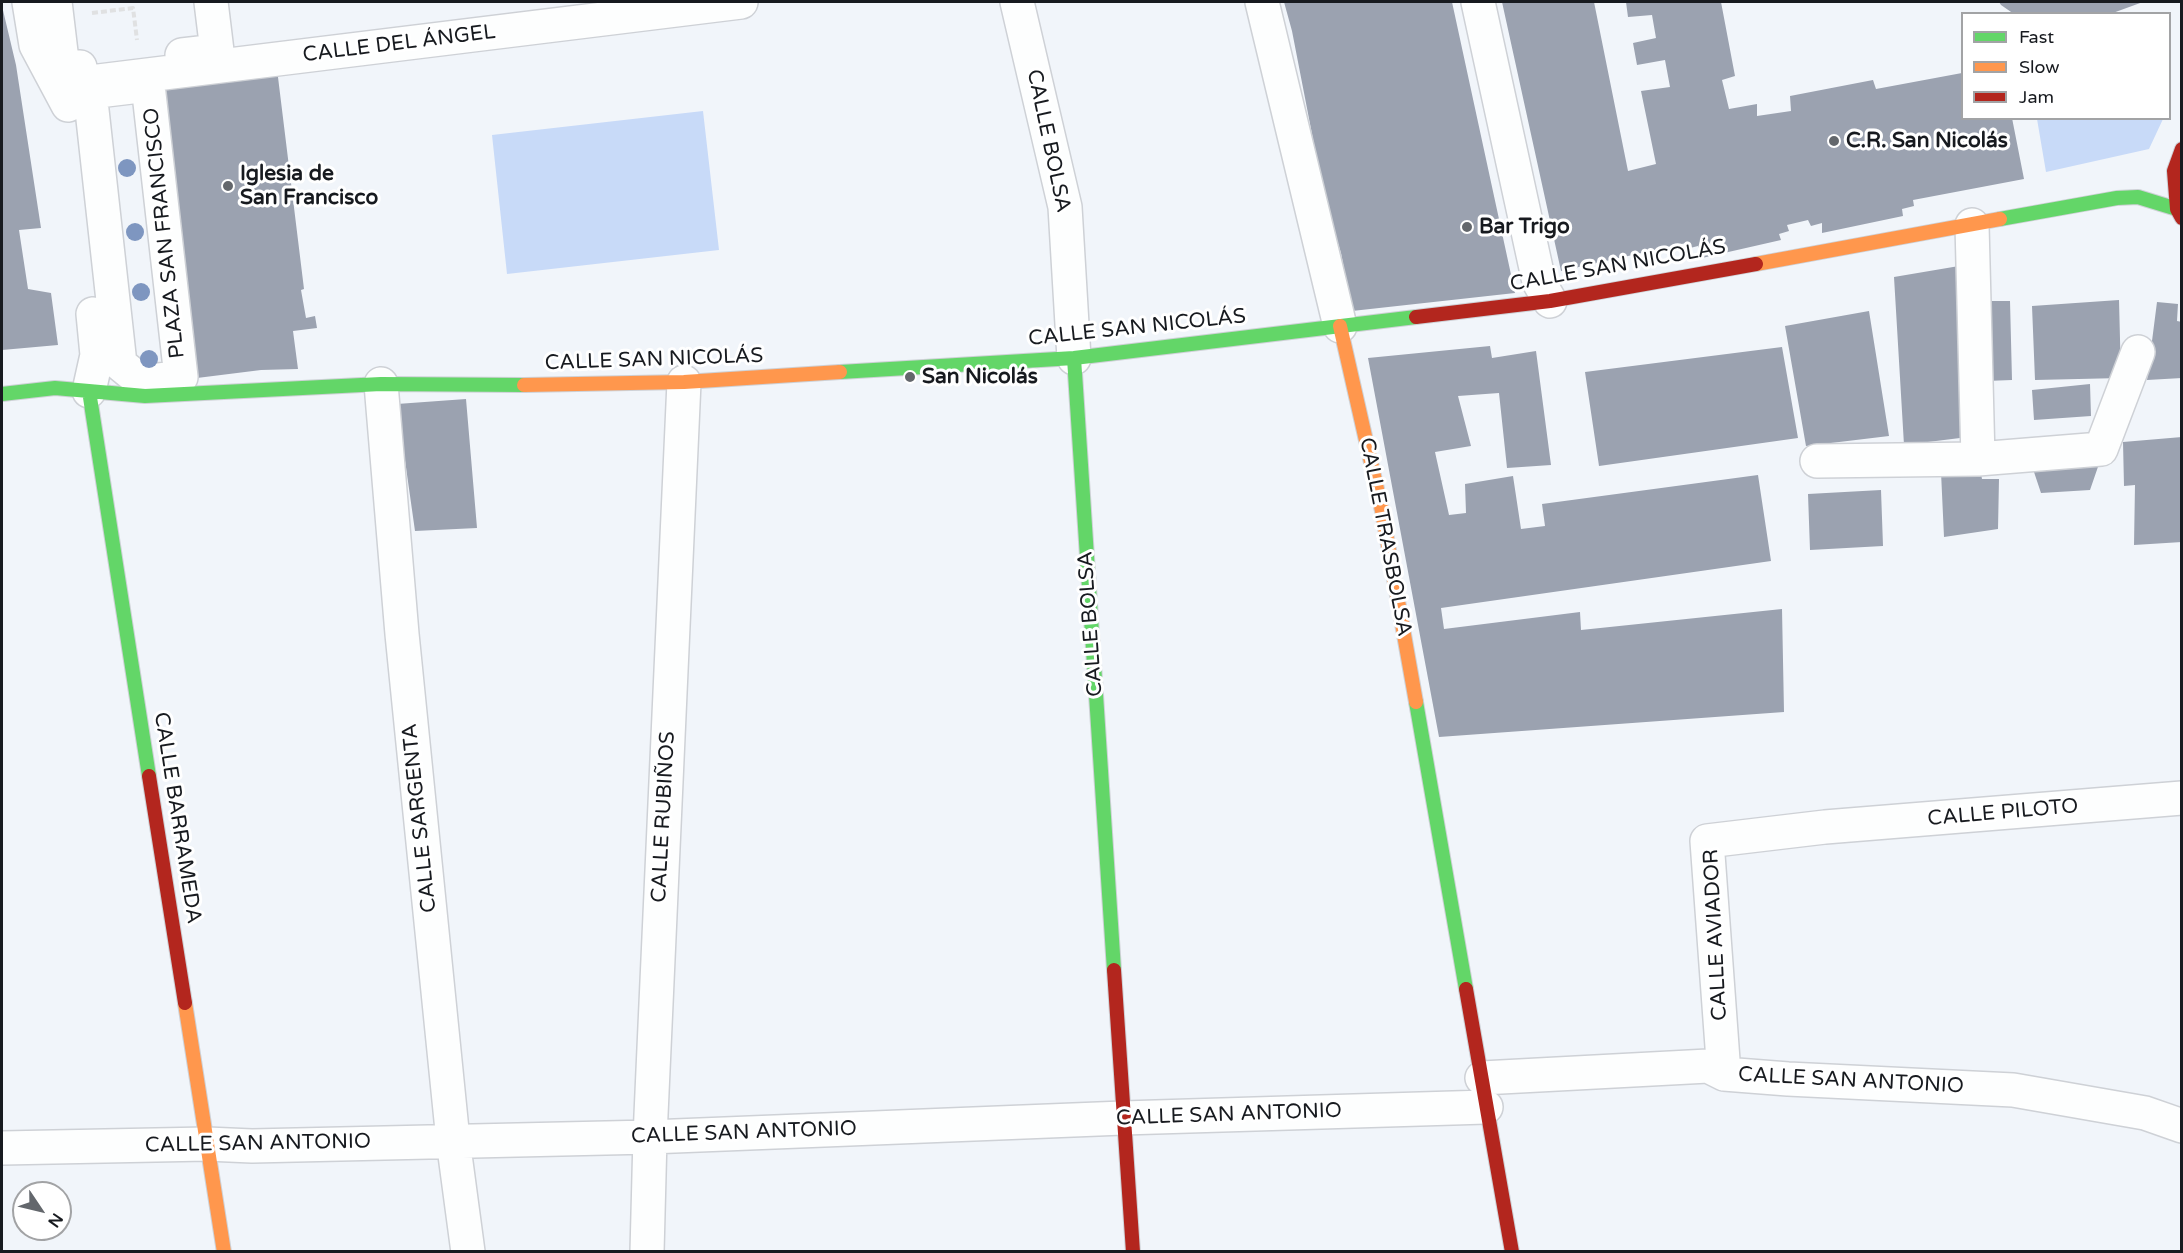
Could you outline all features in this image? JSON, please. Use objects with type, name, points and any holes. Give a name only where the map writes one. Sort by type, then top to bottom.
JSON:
[{"type":"street","points":[[47,7],[63,69],[143,73],[217,51],[212,2]]},
{"type":"street","name":"CALLE DEL ÁNGEL","points":[[58,86],[741,2]]},
{"type":"street","name":"CALLE BOLSA","points":[[1017,2],[1065,207],[1133,1251]]},
{"type":"street","name":"CALLE TRASBOLSA","points":[[1262,2],[1382,511],[1512,1251]]},
{"type":"street","points":[[1478,2],[1539,282],[1550,301]]},
{"type":"street","points":[[47,7],[36,45],[73,116],[97,355],[89,391]]},
{"type":"street","name":"PLAZA SAN FRANCISCO","points":[[143,73],[180,377],[142,382],[120,364],[90,92],[143,73]]},
{"type":"street","points":[[2179,213],[2174,190],[2174,171],[2181,149]]},
{"type":"street","name":"CALLE SAN NICOLÁS","points":[[2,394],[55,388],[146,396],[381,384],[491,386],[684,382],[1074,358],[1550,301],[2116,198],[2138,197],[2179,213]]},
{"type":"street","points":[[1972,225],[1978,459]]},
{"type":"street","points":[[1817,461],[1978,459],[2101,449],[2138,352]]},
{"type":"street","name":"CALLE RUBIÑOS","points":[[647,1251],[650,1137],[684,382]]},
{"type":"street","name":"CALLE SARGENTA","points":[[381,384],[402,634],[453,1140],[468,1251]]},
{"type":"street","name":"CALLE BARRAMEDA","points":[[89,391],[224,1251]]},
{"type":"street","name":"CALLE PILOTO","points":[[1825,827],[2181,798]]},
{"type":"street","name":"CALLE AVIADOR","points":[[1724,1074],[1707,841],[1825,827]]},
{"type":"street","name":"CALLE SAN ANTONIO","points":[[2,1148],[207,1144],[252,1146],[650,1137],[1123,1118],[1484,1092],[1708,1066],[1724,1074],[2013,1090],[2145,1113],[2181,1126]]},
{"type":"path","points":[[47,7],[134,8],[143,73]]},
{"type":"shaded area","points":[[703,111],[719,250],[507,274],[492,135]]},
{"type":"shaded area","points":[[2037,120],[2163,120],[2149,149],[2046,172]]},
{"type":"building","points":[[1284,2],[1452,2],[1515,293],[1352,311],[1341,253],[1325,201],[1292,31]]},
{"type":"building","name":"C.R. San Nicolás","points":[[1502,2],[1594,2],[1628,171],[1656,164],[1641,91],[1670,87],[1665,60],[1637,65],[1633,43],[1656,38],[1652,15],[1628,17],[1626,2],[1721,2],[1735,76],[1722,80],[1729,109],[1757,104],[1757,116],[1791,111],[1790,96],[1873,80],[1876,89],[1961,73],[1961,120],[2012,120],[2024,179],[1913,200],[1914,206],[1902,209],[1903,216],[1822,233],[1822,223],[1811,226],[1808,220],[1787,225],[1789,231],[1779,234],[1781,240],[1702,258],[1698,246],[1686,249],[1686,243],[1561,271]]},
{"type":"building","points":[[1999,2],[2143,2],[2116,12],[2011,12]]},
{"type":"building","points":[[2,6],[16,65],[41,228],[19,230],[28,289],[51,293],[58,345],[2,350]]},
{"type":"building","name":"Iglesia de San Francisco","points":[[277,69],[304,289],[301,290],[306,318],[315,316],[317,328],[293,331],[298,369],[261,370],[189,379],[150,83]]},
{"type":"building","points":[[1959,266],[1968,437],[1904,445],[1894,277]]},
{"type":"building","points":[[2119,300],[2121,378],[2035,380],[2032,306]]},
{"type":"building","points":[[1985,301],[2010,301],[2012,380],[1986,381]]},
{"type":"building","points":[[2157,302],[2178,304],[2177,321],[2182,322],[2182,378],[2147,380]]},
{"type":"building","points":[[1869,311],[1889,436],[1806,446],[1785,326]]},
{"type":"building","points":[[1490,346],[1492,358],[1536,351],[1551,465],[1507,468],[1499,393],[1458,396],[1471,446],[1435,452],[1449,515],[1466,513],[1465,484],[1513,476],[1521,529],[1545,526],[1542,504],[1758,475],[1771,561],[1441,608],[1444,629],[1580,612],[1581,630],[1782,609],[1784,712],[1439,737],[1368,358]]},
{"type":"building","points":[[1782,347],[1798,438],[1599,466],[1585,372]]},
{"type":"building","points":[[2090,384],[2091,416],[2034,420],[2032,390]]},
{"type":"building","points":[[466,399],[477,528],[415,531],[397,404]]},
{"type":"building","points":[[2182,437],[2182,542],[2134,545],[2135,485],[2124,486],[2123,442]]},
{"type":"building","points":[[2100,461],[2090,490],[2041,493],[2031,463]]},
{"type":"building","points":[[1980,469],[1982,479],[1999,479],[1998,529],[1944,537],[1941,472]]},
{"type":"building","points":[[1881,490],[1883,546],[1810,550],[1808,494]]},
{"type":"traffic: fast","points":[[2000,219],[2117,198],[2138,197],[2177,209]]},
{"type":"traffic: fast","points":[[840,372],[1074,358],[1416,317]]},
{"type":"traffic: fast","points":[[1074,358],[1114,970]]},
{"type":"traffic: fast","points":[[2,394],[55,388],[145,396],[381,384],[524,385]]},
{"type":"traffic: fast","points":[[89,391],[149,776]]},
{"type":"traffic: fast","points":[[1416,702],[1466,989]]},
{"type":"traffic: slow","points":[[1756,264],[2000,219]]},
{"type":"traffic: slow","points":[[1340,326],[1382,511],[1416,702]]},
{"type":"traffic: slow","points":[[524,385],[684,382],[840,372]]},
{"type":"traffic: slow","points":[[185,1003],[224,1252]]},
{"type":"traffic: jam","points":[[2182,149],[2174,171],[2177,209],[2182,218]]},
{"type":"traffic: jam","points":[[1416,317],[1550,301],[1756,264]]},
{"type":"traffic: jam","points":[[149,776],[185,1003]]},
{"type":"traffic: jam","points":[[1114,970],[1133,1252]]},
{"type":"traffic: jam","points":[[1466,989],[1512,1252]]},
{"type":"place","name":"C.R. San Nicolás","points":[[1834,141]]},
{"type":"place","name":"Iglesia de San Francisco","points":[[228,186]]},
{"type":"place","name":"Bar Trigo","points":[[1467,227]]},
{"type":"place","name":"San Nicolás","points":[[910,377]]}]
